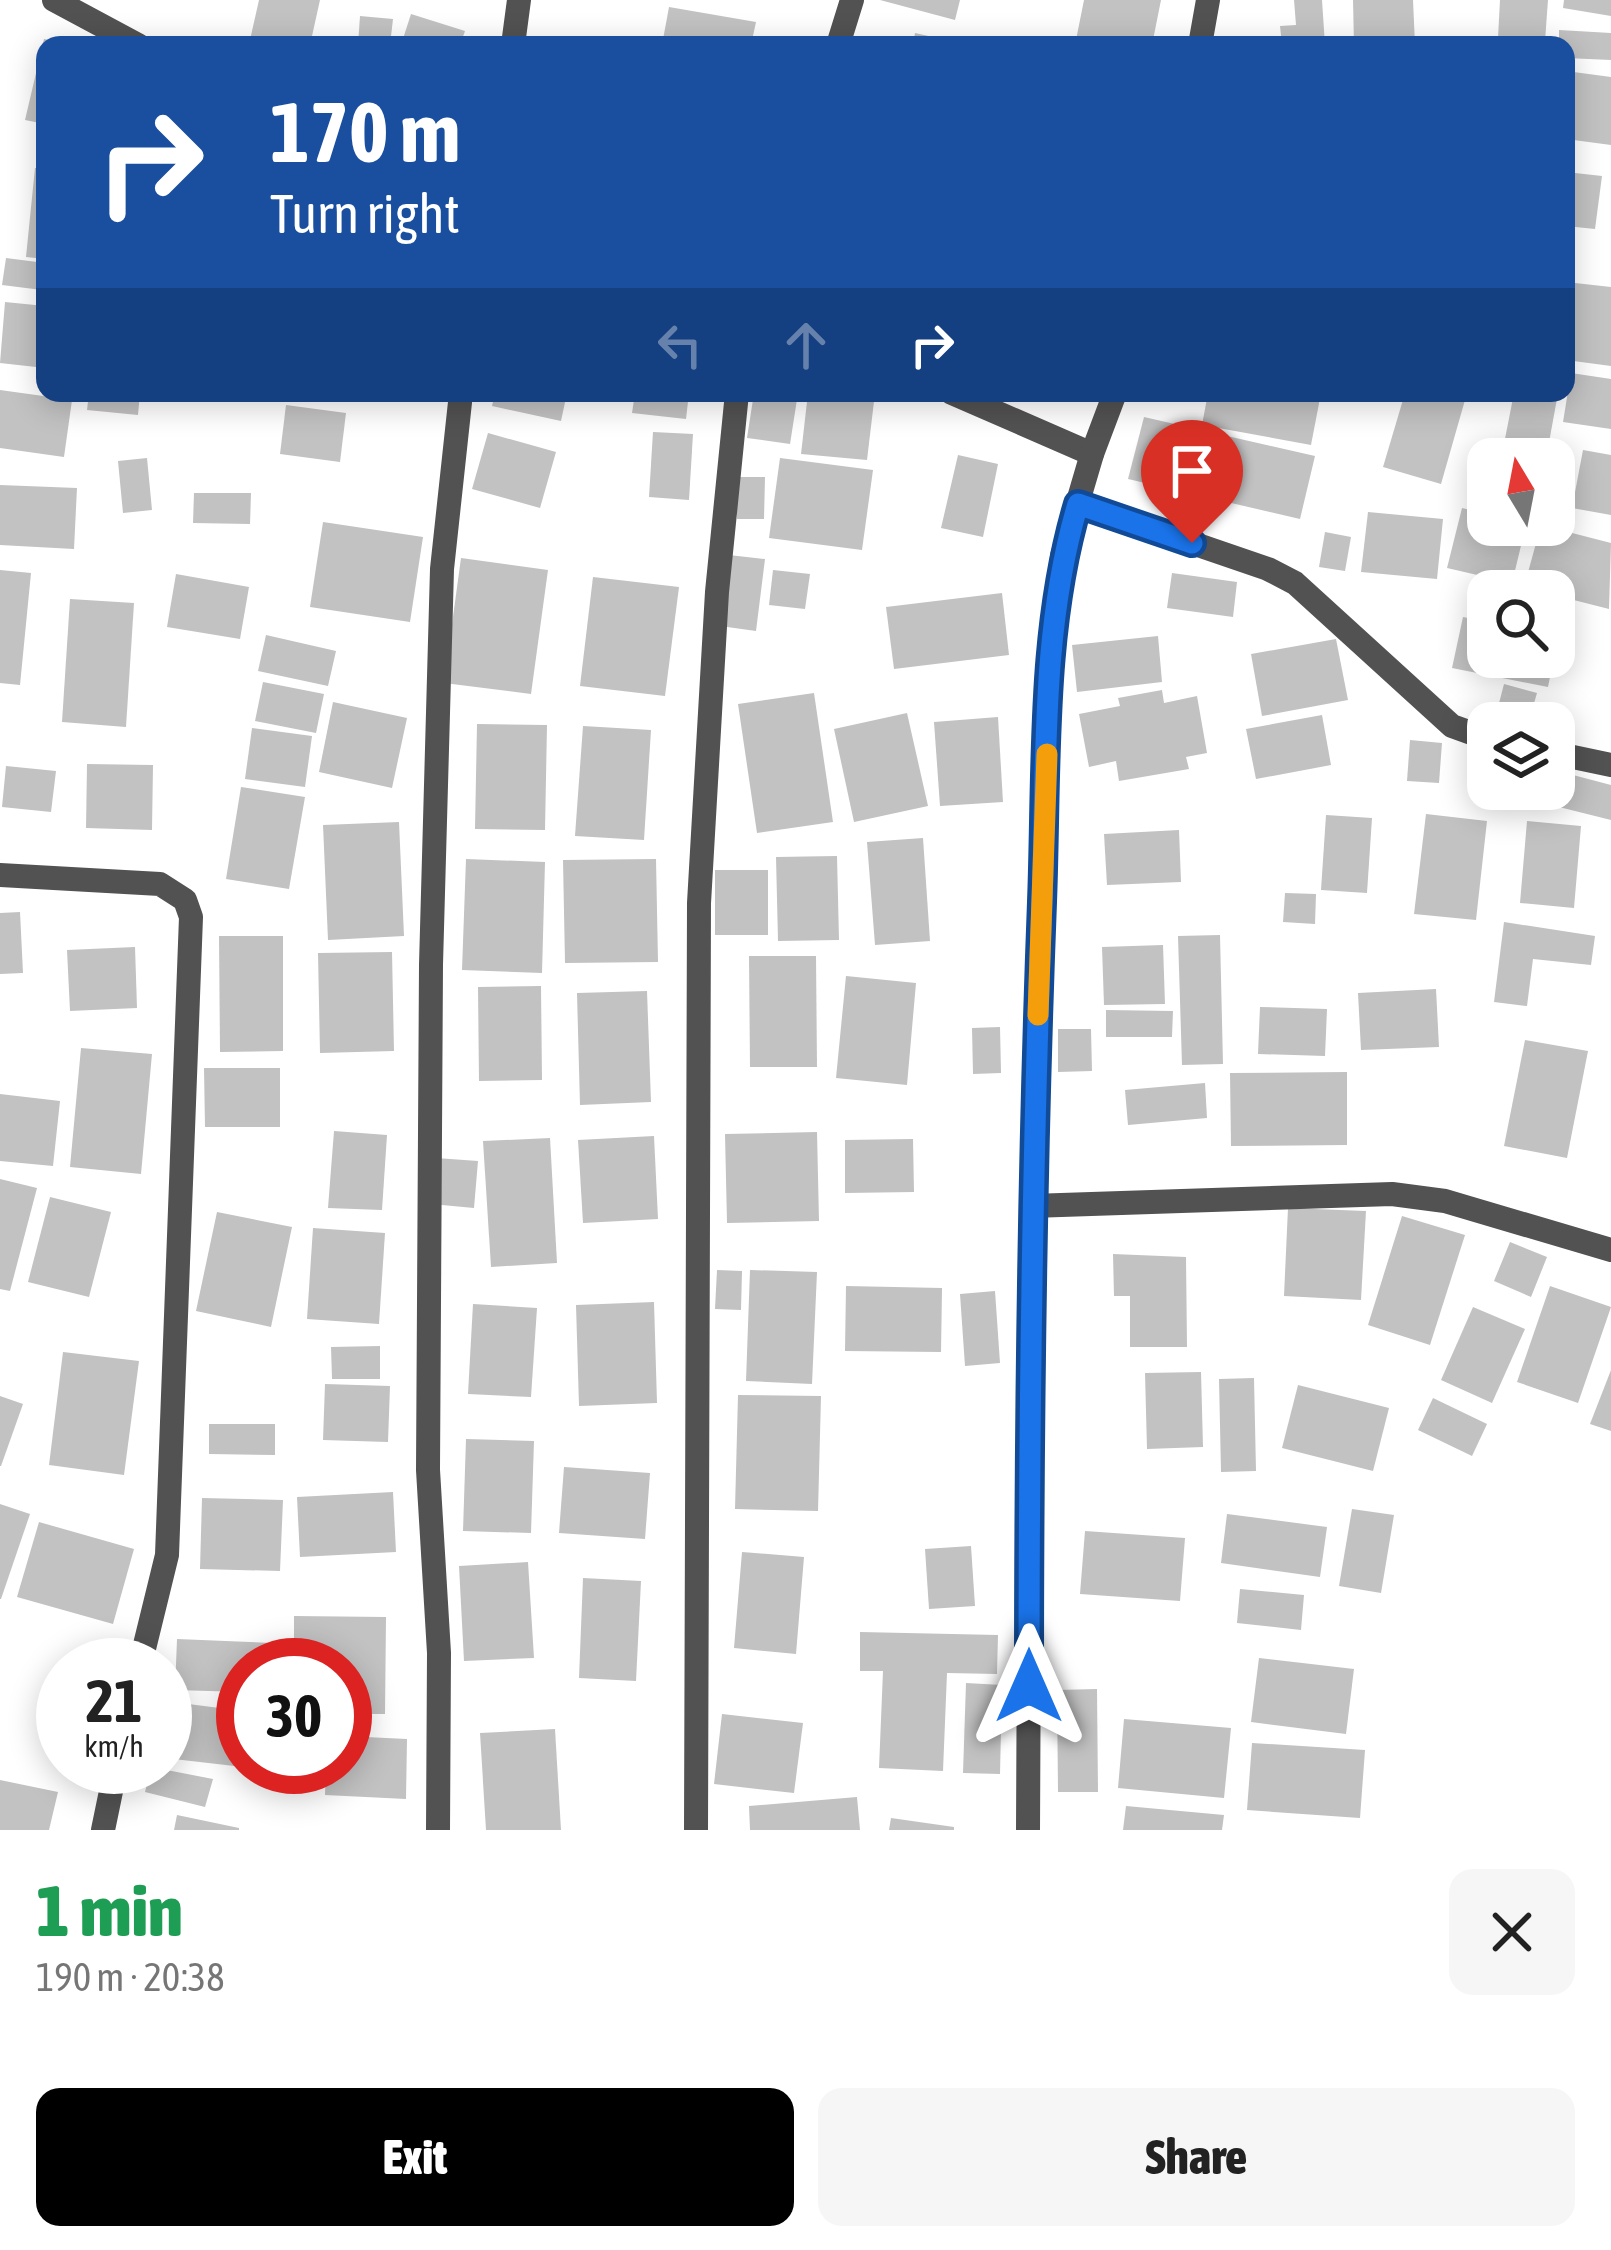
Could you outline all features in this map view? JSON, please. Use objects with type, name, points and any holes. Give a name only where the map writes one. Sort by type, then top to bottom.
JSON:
[{"type":"street","points":[[54,0],[121,36]]},
{"type":"street","points":[[514,36],[519,0]]},
{"type":"street","points":[[841,36],[852,0]]},
{"type":"street","points":[[1202,36],[1208,0]]},
{"type":"street","points":[[438,1830],[439,1653],[428,1471],[431,965],[442,568],[460,402]]},
{"type":"street","points":[[696,1830],[699,903],[717,592],[736,402]]},
{"type":"street","points":[[973,402],[1092,454]]},
{"type":"street","points":[[1028,1830],[1030,1206],[1051,662],[1063,556],[1112,402]]},
{"type":"street","points":[[1078,504],[1268,569],[1295,584],[1452,726],[1467,731]]},
{"type":"street","points":[[1575,757],[1611,765]]},
{"type":"street","points":[[0,875],[160,884],[185,900],[191,917],[167,1555],[147,1638]]},
{"type":"street","points":[[1030,1206],[1392,1194],[1445,1201],[1611,1250]]},
{"type":"street","points":[[104,1830],[111,1794]]},
{"type":"building","points":[[259,0],[320,0],[312,36],[251,36]]},
{"type":"building","points":[[880,0],[960,0],[955,20]]},
{"type":"building","points":[[1084,0],[1161,0],[1154,36],[1077,36]]},
{"type":"building","points":[[1294,0],[1322,0],[1324,36],[1281,36],[1280,26],[1296,25]]},
{"type":"building","points":[[1353,0],[1413,0],[1415,36],[1354,36]]},
{"type":"building","points":[[1500,0],[1548,0],[1545,36],[1498,36]]},
{"type":"building","points":[[1564,0],[1611,0],[1611,16],[1563,8]]},
{"type":"building","points":[[669,7],[756,22],[753,36],[664,36]]},
{"type":"building","points":[[411,14],[465,31],[463,36],[404,36]]},
{"type":"building","points":[[360,16],[393,19],[391,36],[359,36]]},
{"type":"building","points":[[1559,30],[1611,33],[1611,60],[1575,58],[1575,36],[1559,36]]},
{"type":"building","points":[[1575,72],[1611,77],[1611,145],[1575,140]]},
{"type":"building","points":[[36,73],[36,122],[25,120]]},
{"type":"building","points":[[35,168],[36,168],[36,258],[26,257]]},
{"type":"building","points":[[1575,173],[1602,176],[1595,229],[1575,227]]},
{"type":"building","points":[[6,258],[36,262],[36,289],[2,285]]},
{"type":"building","points":[[1575,283],[1611,287],[1611,366],[1575,361]]},
{"type":"building","points":[[5,302],[36,305],[36,367],[0,363]]},
{"type":"building","points":[[1575,374],[1611,379],[1611,429],[1563,422],[1566,402],[1575,402]]},
{"type":"building","points":[[0,390],[36,395],[36,402],[72,402],[64,457],[0,448]]},
{"type":"building","points":[[88,402],[139,402],[138,415],[87,410]]},
{"type":"building","points":[[493,402],[565,402],[561,421],[492,406]]},
{"type":"building","points":[[634,402],[688,402],[686,419],[632,413]]},
{"type":"building","points":[[753,402],[797,402],[790,444],[747,438]]},
{"type":"building","points":[[807,402],[874,402],[867,460],[801,454]]},
{"type":"building","points":[[1206,402],[1319,402],[1311,445],[1202,425]]},
{"type":"building","points":[[1402,402],[1464,402],[1441,484],[1383,467]]},
{"type":"building","points":[[1512,402],[1556,402],[1550,438],[1505,438]]},
{"type":"building","points":[[286,405],[346,413],[340,462],[280,454]]},
{"type":"building","points":[[1144,417],[1315,456],[1300,519],[1128,479]]},
{"type":"building","points":[[653,432],[693,434],[689,500],[649,497]]},
{"type":"building","points":[[488,433],[556,452],[540,508],[472,489]]},
{"type":"building","points":[[1583,450],[1611,455],[1611,515],[1575,509]]},
{"type":"building","points":[[958,455],[998,464],[983,537],[941,528]]},
{"type":"building","points":[[147,458],[152,510],[123,513],[118,461]]},
{"type":"building","points":[[780,458],[873,470],[862,550],[769,538]]},
{"type":"building","points":[[736,477],[765,477],[764,519],[737,519]]},
{"type":"building","points":[[0,485],[77,488],[74,549],[0,545]]},
{"type":"building","points":[[194,493],[251,493],[250,524],[193,523]]},
{"type":"building","points":[[1462,508],[1467,509],[1467,546],[1521,546],[1515,570],[1467,573],[1447,568]]},
{"type":"building","points":[[1368,512],[1443,519],[1437,579],[1361,572]]},
{"type":"building","points":[[323,522],[423,537],[410,622],[310,607]]},
{"type":"building","points":[[1325,532],[1351,537],[1345,571],[1319,567]]},
{"type":"building","points":[[1575,534],[1611,543],[1609,609],[1575,600],[1575,570],[1529,570],[1535,546],[1575,546]]},
{"type":"building","points":[[729,555],[765,559],[756,631],[720,626]]},
{"type":"building","points":[[461,558],[548,570],[531,694],[444,683]]},
{"type":"building","points":[[0,570],[31,573],[20,685],[0,683]]},
{"type":"building","points":[[773,570],[810,574],[805,609],[769,605]]},
{"type":"building","points":[[1172,573],[1237,582],[1233,617],[1167,608]]},
{"type":"building","points":[[176,574],[249,587],[240,639],[167,627]]},
{"type":"building","points":[[593,577],[679,587],[665,696],[580,686]]},
{"type":"building","points":[[1002,593],[1009,655],[894,669],[886,607]]},
{"type":"building","points":[[70,599],[134,603],[126,727],[62,722]]},
{"type":"building","points":[[1463,617],[1467,618],[1467,671],[1452,668]]},
{"type":"building","points":[[266,635],[336,651],[328,686],[258,671]]},
{"type":"building","points":[[1158,636],[1162,682],[1077,692],[1072,645]]},
{"type":"building","points":[[1336,639],[1348,700],[1262,716],[1251,654]]},
{"type":"building","points":[[1503,678],[1550,678],[1548,687]]},
{"type":"building","points":[[263,682],[324,694],[316,733],[255,721]]},
{"type":"building","points":[[1504,684],[1537,693],[1534,702],[1499,702]]},
{"type":"building","points":[[1162,690],[1164,703],[1197,696],[1207,753],[1186,757],[1189,769],[1119,781],[1116,761],[1089,767],[1079,714],[1120,706],[1118,698]]},
{"type":"building","points":[[814,693],[833,822],[757,833],[738,704]]},
{"type":"building","points":[[333,702],[407,718],[392,788],[319,772]]},
{"type":"building","points":[[907,713],[928,806],[854,822],[834,729]]},
{"type":"building","points":[[1322,715],[1331,765],[1256,779],[1246,729]]},
{"type":"building","points":[[998,717],[1003,802],[940,806],[934,722]]},
{"type":"building","points":[[477,724],[547,725],[545,830],[475,829]]},
{"type":"building","points":[[583,726],[651,730],[644,840],[575,836]]},
{"type":"building","points":[[252,728],[312,736],[305,787],[245,779]]},
{"type":"building","points":[[1410,740],[1442,743],[1439,783],[1407,781]]},
{"type":"building","points":[[87,764],[153,765],[152,830],[86,828]]},
{"type":"building","points":[[6,766],[56,771],[51,812],[2,807]]},
{"type":"building","points":[[1575,776],[1611,785],[1611,820],[1571,810],[1575,810]]},
{"type":"building","points":[[241,787],[305,797],[289,889],[226,879]]},
{"type":"building","points":[[1426,814],[1487,821],[1476,920],[1414,914]]},
{"type":"building","points":[[1326,815],[1372,818],[1367,893],[1321,890]]},
{"type":"building","points":[[1527,821],[1581,826],[1574,908],[1520,903]]},
{"type":"building","points":[[399,822],[404,936],[328,940],[323,825]]},
{"type":"building","points":[[1179,830],[1181,882],[1107,885],[1104,834]]},
{"type":"building","points":[[923,838],[930,941],[875,945],[867,842]]},
{"type":"building","points":[[837,856],[839,940],[778,941],[776,857]]},
{"type":"building","points":[[466,859],[545,862],[542,973],[462,970]]},
{"type":"building","points":[[656,859],[658,962],[565,963],[563,860]]},
{"type":"building","points":[[715,870],[768,870],[768,935],[715,935]]},
{"type":"building","points":[[1285,893],[1316,894],[1315,924],[1283,922]]},
{"type":"building","points":[[20,912],[23,973],[0,974],[0,913]]},
{"type":"building","points":[[1504,922],[1595,936],[1591,965],[1533,959],[1527,1006],[1494,1002]]},
{"type":"building","points":[[1220,935],[1223,1064],[1182,1065],[1178,936]]},
{"type":"building","points":[[219,936],[283,936],[283,1051],[220,1052]]},
{"type":"building","points":[[1163,945],[1165,1004],[1104,1005],[1102,947]]},
{"type":"building","points":[[135,947],[137,1008],[70,1011],[67,950]]},
{"type":"building","points":[[392,952],[394,1051],[320,1053],[318,953]]},
{"type":"building","points":[[749,956],[816,956],[817,1067],[750,1067]]},
{"type":"building","points":[[846,976],[916,983],[907,1085],[836,1078]]},
{"type":"building","points":[[541,986],[542,1080],[479,1081],[478,987]]},
{"type":"building","points":[[1436,989],[1439,1047],[1361,1050],[1358,993]]},
{"type":"building","points":[[647,991],[651,1102],[580,1105],[577,993]]},
{"type":"building","points":[[1260,1007],[1327,1009],[1325,1056],[1258,1054]]},
{"type":"building","points":[[1106,1010],[1173,1011],[1172,1037],[1106,1037]]},
{"type":"building","points":[[1000,1027],[1001,1073],[973,1074],[972,1028]]},
{"type":"building","points":[[1058,1029],[1091,1029],[1092,1071],[1058,1072]]},
{"type":"building","points":[[1525,1040],[1588,1051],[1567,1158],[1504,1146]]},
{"type":"building","points":[[81,1048],[152,1054],[141,1174],[70,1167]]},
{"type":"building","points":[[204,1068],[280,1068],[280,1127],[205,1127]]},
{"type":"building","points":[[1347,1072],[1347,1145],[1231,1146],[1230,1073]]},
{"type":"building","points":[[1205,1083],[1207,1118],[1128,1125],[1125,1090]]},
{"type":"building","points":[[0,1094],[60,1101],[53,1166],[0,1161]]},
{"type":"building","points":[[334,1131],[387,1135],[382,1210],[328,1208]]},
{"type":"building","points":[[817,1132],[819,1221],[727,1223],[725,1134]]},
{"type":"building","points":[[654,1136],[658,1219],[583,1223],[578,1140]]},
{"type":"building","points":[[550,1138],[557,1263],[491,1267],[483,1141]]},
{"type":"building","points":[[913,1139],[914,1192],[845,1193],[845,1140]]},
{"type":"building","points":[[436,1158],[478,1161],[474,1208],[431,1204]]},
{"type":"building","points":[[0,1179],[37,1188],[10,1291],[0,1289]]},
{"type":"building","points":[[50,1197],[111,1212],[89,1297],[28,1282]]},
{"type":"building","points":[[1288,1208],[1366,1211],[1361,1300],[1284,1296]]},
{"type":"building","points":[[217,1212],[292,1227],[271,1327],[196,1311]]},
{"type":"building","points":[[1402,1216],[1465,1235],[1430,1345],[1368,1325]]},
{"type":"building","points":[[313,1228],[385,1233],[379,1324],[307,1319]]},
{"type":"building","points":[[1510,1242],[1547,1257],[1531,1297],[1494,1281]]},
{"type":"building","points":[[1113,1254],[1186,1257],[1187,1347],[1130,1347],[1130,1296],[1114,1296]]},
{"type":"building","points":[[717,1270],[742,1271],[741,1310],[715,1309]]},
{"type":"building","points":[[750,1270],[817,1272],[812,1384],[746,1381]]},
{"type":"building","points":[[846,1286],[942,1288],[941,1352],[845,1351]]},
{"type":"building","points":[[1550,1286],[1611,1307],[1578,1403],[1517,1382]]},
{"type":"building","points":[[995,1291],[1000,1363],[965,1366],[960,1294]]},
{"type":"building","points":[[654,1302],[657,1403],[579,1406],[576,1305]]},
{"type":"building","points":[[473,1304],[537,1308],[531,1397],[468,1394]]},
{"type":"building","points":[[1473,1307],[1525,1329],[1492,1403],[1441,1380]]},
{"type":"building","points":[[380,1346],[380,1379],[332,1379],[331,1347]]},
{"type":"building","points":[[63,1352],[139,1361],[124,1475],[49,1465]]},
{"type":"building","points":[[1611,1370],[1611,1431],[1590,1424]]},
{"type":"building","points":[[1201,1372],[1203,1447],[1147,1449],[1145,1373]]},
{"type":"building","points":[[1254,1378],[1256,1471],[1221,1472],[1219,1379]]},
{"type":"building","points":[[325,1384],[390,1386],[388,1442],[323,1440]]},
{"type":"building","points":[[1298,1385],[1389,1408],[1373,1471],[1282,1448]]},
{"type":"building","points":[[738,1395],[821,1396],[818,1511],[735,1509]]},
{"type":"building","points":[[0,1396],[23,1404],[1,1466],[0,1466]]},
{"type":"building","points":[[1433,1398],[1487,1424],[1472,1456],[1418,1430]]},
{"type":"building","points":[[209,1424],[275,1424],[275,1455],[209,1454]]},
{"type":"building","points":[[466,1439],[534,1441],[531,1533],[463,1531]]},
{"type":"building","points":[[564,1467],[650,1473],[645,1539],[559,1533]]},
{"type":"building","points":[[393,1492],[396,1552],[300,1557],[297,1497]]},
{"type":"building","points":[[202,1498],[283,1500],[280,1571],[200,1569]]},
{"type":"building","points":[[0,1504],[30,1514],[1,1599],[0,1599]]},
{"type":"building","points":[[1352,1509],[1394,1515],[1381,1593],[1339,1586]]},
{"type":"building","points":[[1227,1514],[1327,1527],[1320,1577],[1221,1563]]},
{"type":"building","points":[[39,1522],[134,1549],[113,1624],[17,1597]]},
{"type":"building","points":[[1085,1531],[1185,1538],[1180,1601],[1080,1594]]},
{"type":"building","points":[[971,1546],[975,1606],[929,1609],[925,1549]]},
{"type":"building","points":[[742,1552],[804,1557],[796,1654],[734,1648]]},
{"type":"building","points":[[528,1562],[534,1658],[464,1661],[459,1566]]},
{"type":"building","points":[[583,1578],[641,1581],[636,1681],[579,1678]]},
{"type":"building","points":[[1240,1589],[1304,1595],[1301,1630],[1237,1623]]},
{"type":"building","points":[[294,1616],[386,1617],[385,1714],[372,1714],[372,1638],[294,1638]]},
{"type":"building","points":[[860,1632],[998,1635],[997,1674],[947,1673],[943,1771],[879,1768],[883,1671],[860,1671]]},
{"type":"building","points":[[192,1640],[216,1641],[216,1691],[192,1690]]},
{"type":"building","points":[[1259,1658],[1354,1669],[1346,1734],[1251,1722]]},
{"type":"building","points":[[966,1683],[1002,1685],[1000,1774],[963,1773]]},
{"type":"building","points":[[1097,1689],[1098,1792],[1058,1792],[1057,1690]]},
{"type":"building","points":[[192,1704],[216,1708],[216,1764],[192,1761]]},
{"type":"building","points":[[722,1714],[803,1723],[794,1793],[714,1784]]},
{"type":"building","points":[[1124,1719],[1231,1728],[1224,1798],[1118,1788]]},
{"type":"building","points":[[555,1729],[561,1830],[486,1830],[480,1733]]},
{"type":"building","points":[[372,1737],[407,1739],[406,1799],[325,1795],[372,1794]]},
{"type":"building","points":[[1252,1743],[1365,1750],[1360,1818],[1247,1810]]},
{"type":"building","points":[[192,1775],[213,1779],[205,1807],[153,1794],[192,1794]]},
{"type":"building","points":[[0,1780],[36,1787],[36,1794],[58,1794],[49,1830],[0,1830]]},
{"type":"building","points":[[857,1797],[860,1830],[750,1830],[749,1806]]},
{"type":"building","points":[[1126,1806],[1224,1815],[1222,1830],[1123,1830]]},
{"type":"building","points":[[177,1815],[239,1828],[239,1830],[174,1830]]},
{"type":"building","points":[[891,1818],[954,1827],[954,1830],[889,1830]]},
{"type":"slow traffic","points":[[1038,1015],[1047,754]]},
{"type":"route","points":[[1029,1686],[1030,1206],[1051,662],[1063,556],[1078,504],[1192,543]]}]
